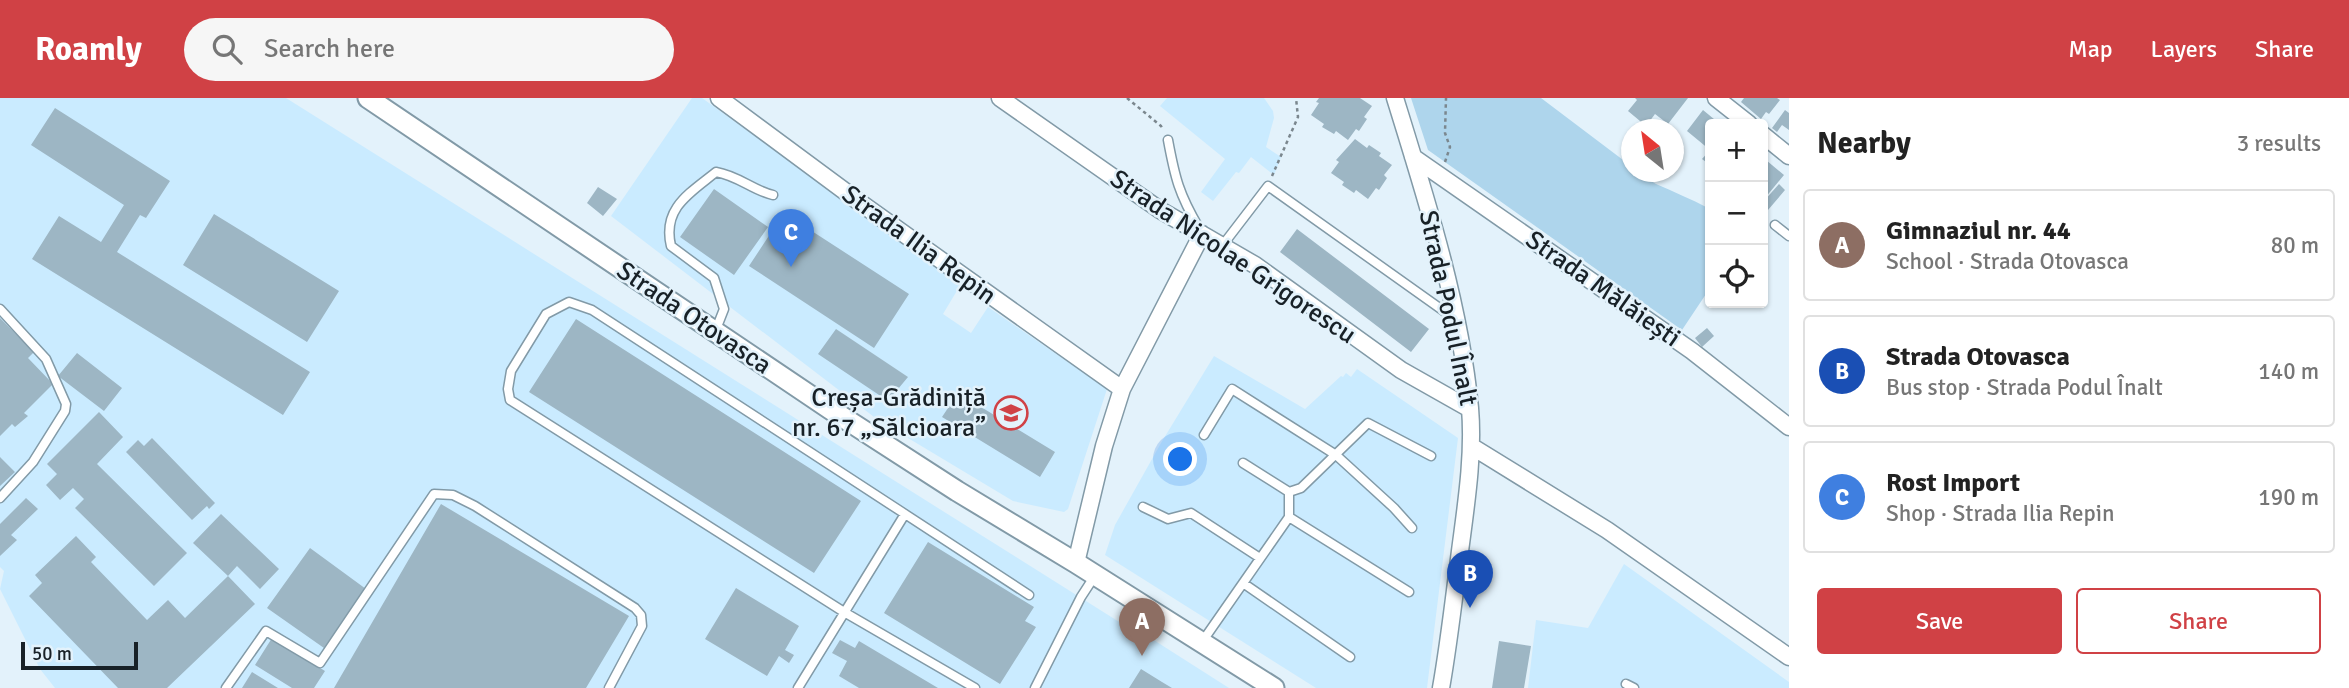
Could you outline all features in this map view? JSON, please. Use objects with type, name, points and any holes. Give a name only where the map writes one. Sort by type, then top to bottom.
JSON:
[{"type":"street","name":"Strada Otovasca","points":[[368,98],[946,484],[1274,688]]},
{"type":"street","name":"Strada Ilia Repin","points":[[719,98],[862,204],[1122,388]]},
{"type":"street","name":"Strada Nicolae Grigorescu","points":[[1000,98],[1160,210],[1255,265],[1401,370],[1470,409]]},
{"type":"street","name":"Strada Podul Înalt","points":[[1395,98],[1442,263],[1455,319],[1470,409],[1471,446],[1441,688]]},
{"type":"street","points":[[1716,98],[1743,119]]},
{"type":"street","points":[[1768,139],[1789,156]]},
{"type":"street","name":"Strada Mălăiești","points":[[1413,157],[1692,351],[1789,427]]},
{"type":"street","points":[[1076,563],[1104,446],[1122,388],[1202,234]]},
{"type":"street","points":[[1471,446],[1607,530],[1789,657]]},
{"type":"lane","points":[[1168,139],[1181,196],[1202,234]]},
{"type":"lane","points":[[715,332],[723,309],[714,278],[671,246],[667,230],[674,210],[687,195],[716,172],[733,174],[773,195]]},
{"type":"lane","points":[[1222,246],[1268,186],[1455,319]]},
{"type":"lane","points":[[1775,225],[1789,236]]},
{"type":"lane","points":[[975,688],[844,612],[510,400],[508,389],[511,370],[546,314],[569,302],[592,310],[1029,595]]},
{"type":"lane","points":[[0,309],[51,365],[66,404],[65,411],[33,462],[0,498]]},
{"type":"lane","points":[[1204,435],[1232,389],[1336,455],[1412,528]]},
{"type":"lane","points":[[1289,492],[1301,488],[1368,423],[1431,456]]},
{"type":"lane","points":[[1243,463],[1289,492]]},
{"type":"lane","points":[[1202,642],[1289,517],[1289,492]]},
{"type":"lane","points":[[226,688],[266,631],[320,663],[434,494],[453,495],[475,506],[635,608],[641,615],[642,626],[609,688]]},
{"type":"lane","points":[[1143,506],[1168,519],[1191,513],[1260,558]]},
{"type":"lane","points":[[798,688],[905,514]]},
{"type":"lane","points":[[1289,517],[1409,592]]},
{"type":"lane","points":[[1035,688],[1095,575]]},
{"type":"lane","points":[[1242,583],[1350,657]]},
{"type":"path","points":[[1127,98],[1161,126],[1168,139]]},
{"type":"path","points":[[1268,186],[1298,117],[1296,98]]},
{"type":"path","points":[[1437,174],[1443,167],[1450,148],[1445,133],[1446,98]]},
{"type":"shaded area","points":[[0,98],[286,98],[1124,625],[1127,623],[1229,688],[55,688],[40,669],[0,589],[4,571],[0,567]]},
{"type":"shaded area","points":[[692,98],[702,98],[961,284],[943,314],[971,333],[988,307],[1107,389],[1068,509],[1064,512],[1013,501],[878,420],[611,216]]},
{"type":"shaded area","points":[[1167,98],[1264,98],[1273,111],[1274,118],[1266,147],[1281,157],[1274,175],[1251,157],[1213,201],[1201,192],[1225,159],[1160,106]]},
{"type":"shaded area","points":[[1411,98],[1541,98],[1621,158],[1621,182],[1653,182],[1705,207],[1705,296],[1682,330],[1428,150]]},
{"type":"shaded area","points":[[1214,356],[1305,409],[1341,376],[1346,373],[1351,377],[1357,369],[1458,438],[1427,688],[1316,688],[1105,555],[1115,525]]},
{"type":"shaded area","points":[[1624,564],[1789,682],[1789,688],[1528,688],[1536,620],[1588,628]]},
{"type":"building","points":[[1319,98],[1360,98],[1372,106],[1359,131],[1356,129],[1348,140],[1336,131],[1334,134],[1322,127],[1324,124],[1311,115],[1319,103],[1316,102]]},
{"type":"building","points":[[1635,98],[1688,98],[1672,119],[1662,119],[1655,114],[1651,119],[1638,119],[1628,111],[1637,100]]},
{"type":"building","points":[[1744,98],[1780,100],[1769,114],[1766,112],[1761,119],[1741,102]]},
{"type":"building","points":[[55,108],[170,181],[146,218],[140,215],[117,252],[310,372],[283,415],[32,259],[59,216],[101,242],[124,205],[31,145]]},
{"type":"building","points":[[1703,110],[1714,119],[1705,119],[1705,146],[1687,131]]},
{"type":"building","points":[[1785,110],[1789,113],[1789,130],[1782,125],[1777,132],[1772,128]]},
{"type":"building","points":[[1355,139],[1367,148],[1369,145],[1381,153],[1379,156],[1392,165],[1384,175],[1387,178],[1379,190],[1376,188],[1368,199],[1356,190],[1354,193],[1342,185],[1344,182],[1331,173],[1339,162],[1336,160]]},
{"type":"building","points":[[1768,162],[1784,175],[1768,194]]},
{"type":"building","points":[[1779,184],[1785,190],[1768,210],[1768,196]]},
{"type":"building","points":[[598,187],[617,199],[603,216],[587,203]]},
{"type":"building","points":[[714,189],[768,227],[734,275],[680,237]]},
{"type":"building","points":[[784,213],[909,294],[874,348],[749,266]]},
{"type":"building","points":[[214,214],[339,291],[307,342],[183,265]]},
{"type":"building","points":[[1297,229],[1429,329],[1411,352],[1280,252]]},
{"type":"building","points":[[0,318],[34,352],[28,358],[53,384],[24,413],[28,416],[15,427],[12,424],[0,436]]},
{"type":"building","points":[[576,319],[861,501],[814,573],[529,392]]},
{"type":"building","points":[[1707,328],[1714,336],[1702,347],[1695,338]]},
{"type":"building","points":[[836,329],[908,377],[888,401],[818,354]]},
{"type":"building","points":[[77,353],[122,388],[104,411],[58,376]]},
{"type":"building","points":[[958,393],[1055,452],[1040,477],[942,417]]},
{"type":"building","points":[[99,412],[123,437],[97,464],[187,553],[154,586],[75,508],[84,499],[73,488],[60,500],[46,485],[57,474],[47,464]]},
{"type":"building","points":[[152,438],[215,503],[209,509],[207,506],[192,520],[126,452],[138,440],[144,446]]},
{"type":"building","points":[[0,457],[15,472],[0,486]]},
{"type":"building","points":[[26,498],[38,509],[11,535],[17,540],[0,556],[0,524]]},
{"type":"building","points":[[441,504],[629,616],[586,688],[334,688]]},
{"type":"building","points":[[221,514],[279,569],[260,589],[237,566],[228,576],[193,543]]},
{"type":"building","points":[[76,536],[96,557],[91,562],[147,620],[168,600],[185,618],[228,576],[255,604],[167,688],[118,688],[29,596],[42,583],[35,575]]},
{"type":"building","points":[[928,542],[1034,607],[1025,621],[1036,627],[1000,684],[884,613]]},
{"type":"building","points":[[310,548],[366,589],[324,648],[267,608]]},
{"type":"building","points":[[736,588],[799,626],[785,650],[794,655],[789,663],[779,656],[767,676],[705,639]]},
{"type":"building","points":[[272,638],[325,671],[314,688],[292,688],[255,665]]},
{"type":"building","points":[[840,640],[855,648],[859,641],[938,688],[859,688],[839,676],[847,661],[832,653]]},
{"type":"building","points":[[1499,641],[1531,646],[1524,688],[1492,688]]},
{"type":"building","points":[[1141,669],[1162,682],[1172,688],[1129,688]]},
{"type":"building","points":[[252,672],[278,688],[242,688]]},
{"type":"place","name":"Rost Import","points":[[791,267]]},
{"type":"place","name":"Creșa-Grădiniță nr. 67 „Sălcioara”","points":[[1011,413]]},
{"type":"place","name":"Strada Otovasca","points":[[1470,608]]},
{"type":"place","name":"Gimnaziul nr. 44","points":[[1142,656]]}]
